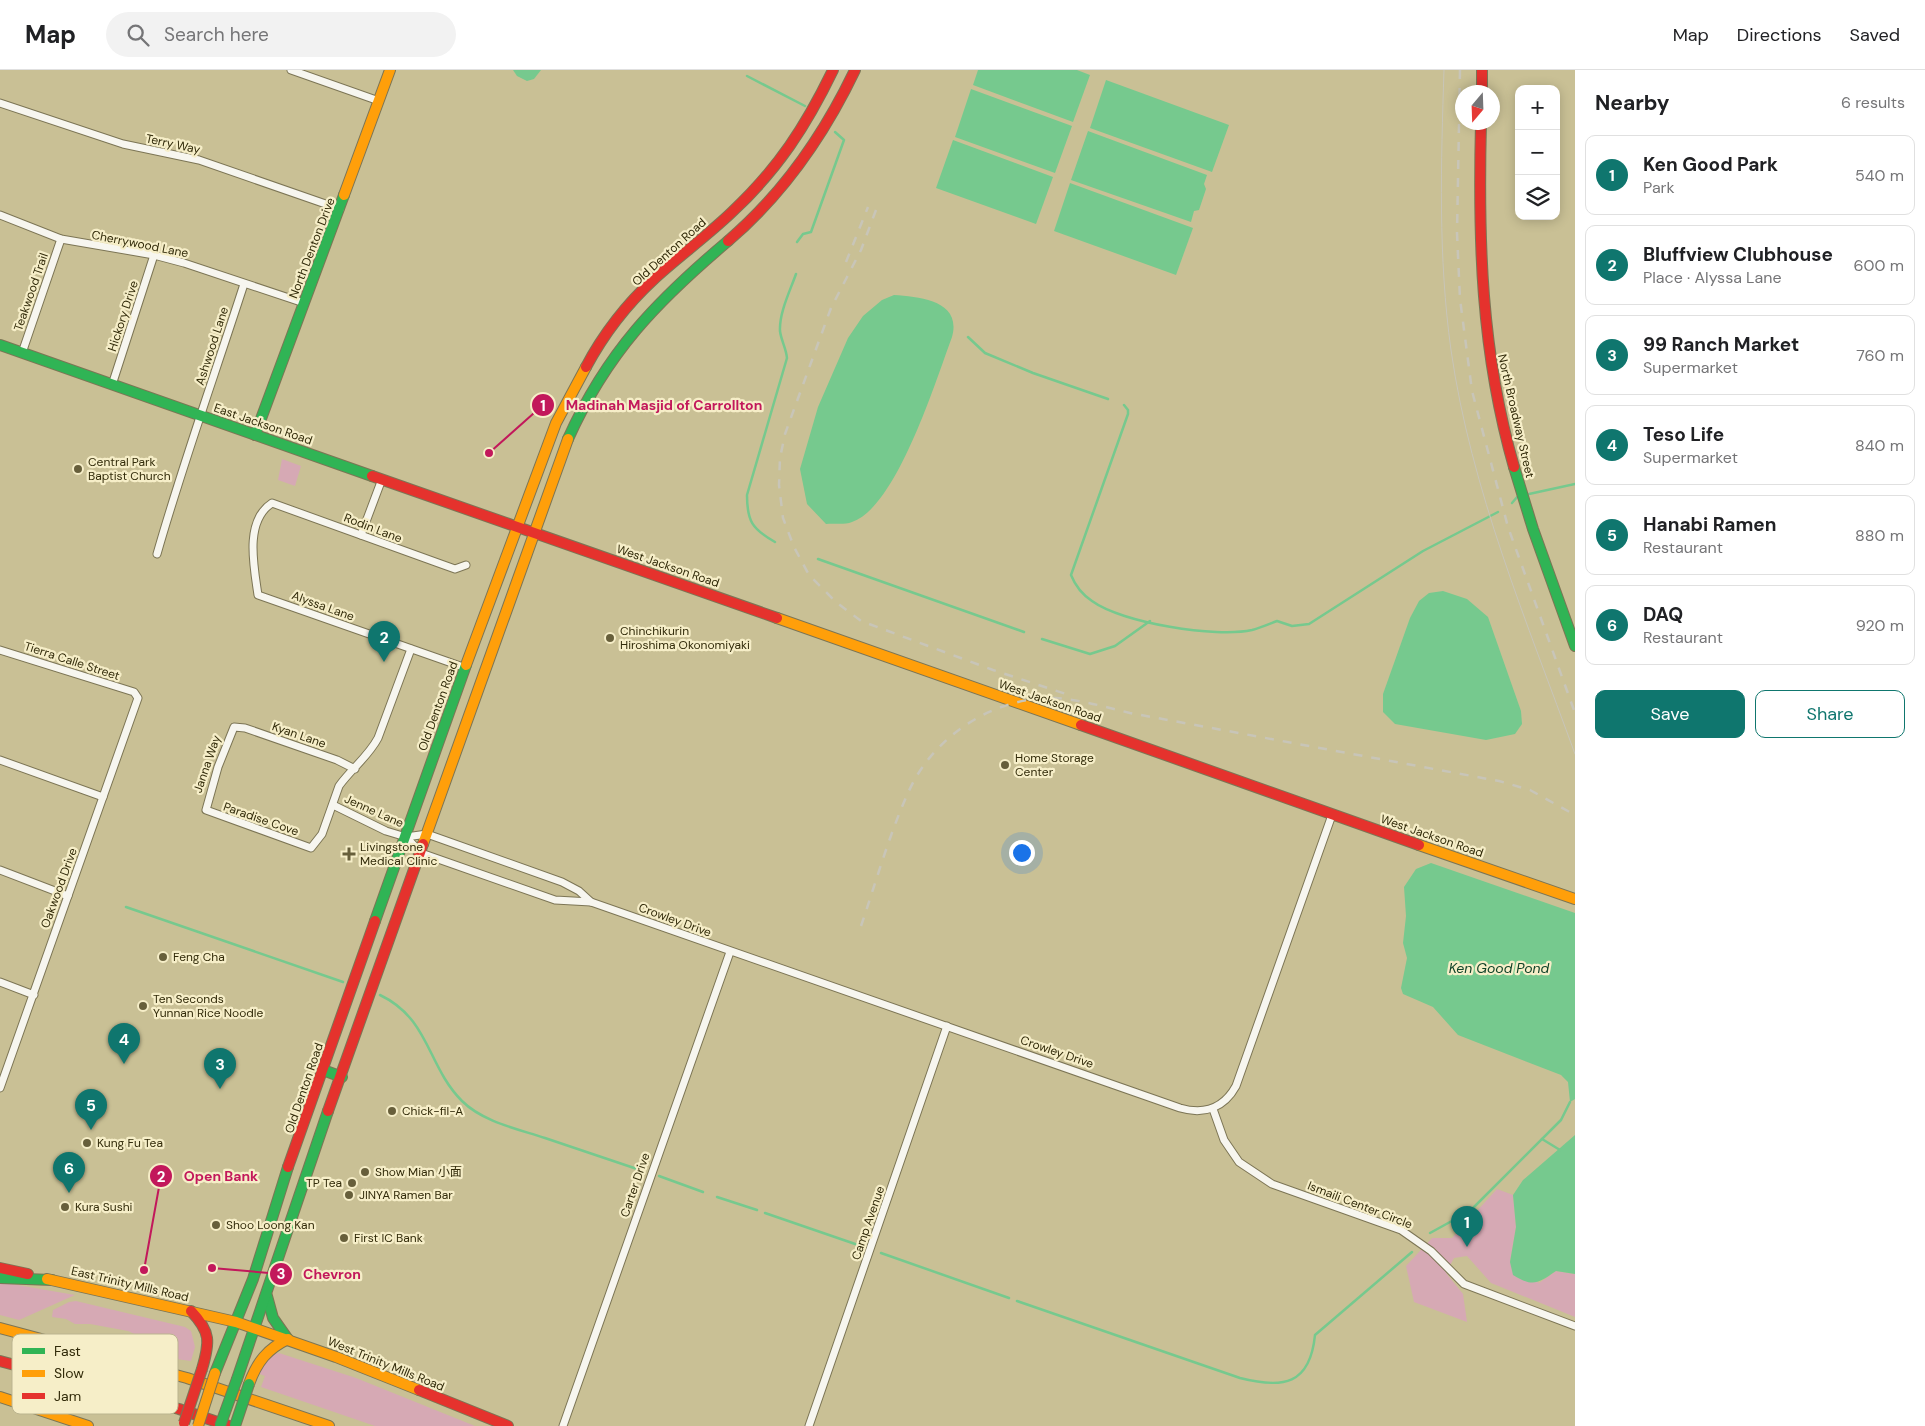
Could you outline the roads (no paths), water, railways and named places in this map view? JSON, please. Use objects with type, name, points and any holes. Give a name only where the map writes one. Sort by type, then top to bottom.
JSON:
[{"type":"main road","name":"North Denton Drive","points":[[255,435],[390,70]]},
{"type":"main road","name":"Old Denton Road","points":[[198,1426],[215,1373],[253,1279],[282,1185],[466,668],[556,423],[590,360],[618,320],[653,280],[732,212],[777,165],[811,115],[833,70]]},
{"type":"main road","points":[[220,1426],[534,532],[563,452],[578,417],[610,364],[652,310],[765,206],[796,167],[832,116],[855,70]]},
{"type":"main road","points":[[1482,70],[1482,85]]},
{"type":"main road","name":"North Broadway Street","points":[[1481,130],[1480,260],[1485,328],[1493,382],[1514,469],[1534,533],[1575,646]]},
{"type":"main road","points":[[732,212],[744,226]]},
{"type":"main road","name":"East Jackson Road","points":[[0,345],[517,526]]},
{"type":"main road","name":"West Jackson Road","points":[[517,526],[1575,899]]},
{"type":"main road","points":[[323,1070],[342,1076]]},
{"type":"main road","points":[[282,1185],[301,1192]]},
{"type":"main road","name":"East Trinity Mills Road","points":[[0,1268],[191,1311],[254,1328]]},
{"type":"main road","points":[[0,1278],[52,1280]]},
{"type":"main road","points":[[234,1426],[257,1362],[272,1346],[288,1339],[273,1318],[267,1294]]},
{"type":"main road","points":[[183,1425],[210,1347],[209,1336],[202,1322],[191,1311]]},
{"type":"main road","points":[[0,1328],[22,1334]]},
{"type":"main road","name":"West Trinity Mills Road","points":[[254,1328],[288,1339],[508,1426]]},
{"type":"main road","points":[[178,1376],[329,1426]]},
{"type":"main road","points":[[0,1397],[12,1401]]},
{"type":"main road","points":[[178,1408],[228,1426]]},
{"type":"main road","points":[[52,1414],[88,1426]]},
{"type":"street","points":[[291,70],[379,101]]},
{"type":"street","name":"Terry Way","points":[[0,103],[123,144],[199,160],[340,209]]},
{"type":"street","name":"Cherrywood Lane","points":[[0,215],[62,239],[154,255],[304,303]]},
{"type":"street","name":"Teakwood Trail","points":[[22,353],[62,239]]},
{"type":"street","name":"Hickory Drive","points":[[112,384],[154,255]]},
{"type":"street","name":"Ashwood Lane","points":[[157,554],[176,485],[202,416],[244,284]]},
{"type":"street","points":[[361,535],[382,479]]},
{"type":"street","name":"Rodin Lane","points":[[258,595],[252,555],[257,525],[262,510],[272,503],[441,564],[455,568],[466,565]]},
{"type":"street","name":"Alyssa Lane","points":[[258,595],[466,668]]},
{"type":"street","points":[[333,805],[339,786],[374,745],[384,728],[411,649]]},
{"type":"street","name":"Tierra Calle Street","points":[[0,650],[137,695]]},
{"type":"street","name":"Oakwood Drive","points":[[0,1088],[138,700],[137,695]]},
{"type":"street","name":"Kyan Lane","points":[[234,727],[254,731],[337,760],[354,769]]},
{"type":"street","name":"Janna Way","points":[[206,810],[215,776],[234,727]]},
{"type":"street","points":[[0,760],[103,797]]},
{"type":"street","name":"Jenne Lane","points":[[333,805],[380,829],[406,837]]},
{"type":"street","name":"Paradise Cove","points":[[206,810],[310,848],[322,834],[333,805]]},
{"type":"street","points":[[1213,1109],[1230,1098],[1236,1086],[1332,814]]},
{"type":"street","name":"Crowley Drive","points":[[406,837],[427,834],[562,882],[579,891],[592,902]]},
{"type":"street","name":"Crowley Drive","points":[[406,837],[421,853],[555,900],[592,902],[730,952],[1180,1108],[1192,1112],[1213,1109]]},
{"type":"street","points":[[0,870],[68,896]]},
{"type":"street","name":"Carter Drive","points":[[563,1426],[730,952]]},
{"type":"street","points":[[0,982],[34,995]]},
{"type":"street","name":"Camp Avenue","points":[[809,1426],[947,1026]]},
{"type":"street","name":"Ismaili Center Circle","points":[[1213,1109],[1224,1140],[1239,1162],[1272,1184],[1406,1233],[1431,1251],[1458,1278],[1471,1287],[1575,1326]]},
{"type":"water","points":[[513,70],[541,70],[534,79],[527,81],[517,76]]},
{"type":"water","points":[[978,70],[1077,70],[1090,75],[1073,122],[973,85]]},
{"type":"water","points":[[1106,80],[1229,125],[1212,172],[1090,128]]},
{"type":"water","points":[[971,89],[1072,126],[1055,173],[955,137]]},
{"type":"water","points":[[1088,131],[1207,175],[1204,184],[1206,189],[1199,210],[1194,211],[1191,222],[1071,180]]},
{"type":"water","points":[[953,140],[1053,177],[1036,224],[936,188]]},
{"type":"water","points":[[1070,183],[1193,228],[1176,275],[1054,231]]},
{"type":"water","points":[[894,295],[916,297],[937,303],[945,308],[951,316],[953,325],[952,337],[913,440],[884,493],[869,512],[852,522],[826,524],[807,504],[800,469],[818,407],[848,338],[863,316],[882,300]]},
{"type":"water","points":[[1443,591],[1467,599],[1488,617],[1521,711],[1522,724],[1515,734],[1486,740],[1395,724],[1383,712],[1383,694],[1410,618],[1419,601],[1429,593]]},
{"type":"water","name":"Ken Good Pond","points":[[1431,863],[1575,913],[1575,1099],[1570,1102],[1568,1082],[1561,1075],[1458,1035],[1433,1007],[1403,994],[1401,988],[1407,958],[1403,943],[1406,916],[1404,887],[1416,869]]},
{"type":"water","points":[[1575,1135],[1575,1274],[1556,1271],[1539,1281],[1525,1281],[1513,1275],[1510,1262],[1516,1227],[1513,1195],[1523,1180]]},
{"type":"waterway","points":[[747,76],[805,106]]},
{"type":"waterway","points":[[797,242],[803,234],[811,232],[844,140],[835,132]]},
{"type":"waterway","points":[[775,542],[761,533],[752,523],[748,511],[747,495],[787,358],[780,324],[785,302],[796,274]]},
{"type":"waterway","points":[[968,337],[985,353],[1033,373],[1108,399]]},
{"type":"waterway","points":[[1124,405],[1128,410],[1128,414],[1071,575],[1082,593],[1089,599],[1106,609],[1125,616],[1170,627],[1216,632],[1252,630],[1277,621],[1292,626],[1309,624],[1423,551],[1498,512]]},
{"type":"waterway","points":[[1529,494],[1575,484]]},
{"type":"waterway","points":[[1512,503],[1518,496]]},
{"type":"waterway","points":[[818,559],[1024,632]]},
{"type":"waterway","points":[[1042,639],[1090,654],[1115,646],[1150,621]]},
{"type":"waterway","points":[[126,907],[343,982]]},
{"type":"waterway","points":[[380,995],[396,1005],[409,1017],[419,1030],[450,1087],[470,1108],[490,1120],[643,1171]]},
{"type":"waterway","points":[[1430,1233],[1470,1211],[1561,1120],[1570,1102]]},
{"type":"waterway","points":[[1542,1139],[1560,1150]]},
{"type":"waterway","points":[[659,1176],[703,1192]]},
{"type":"waterway","points":[[717,1197],[757,1210]]},
{"type":"waterway","points":[[765,1213],[861,1246]]},
{"type":"waterway","points":[[1017,1301],[1240,1378],[1269,1383],[1281,1382],[1292,1379],[1307,1364],[1312,1352],[1315,1335],[1412,1252]]},
{"type":"waterway","points":[[881,1253],[1009,1298]]},
{"type":"tram line","points":[[1444,70],[1441,175],[1442,245],[1451,350],[1460,402],[1472,454],[1502,555],[1575,754]]},
{"type":"railway","points":[[1460,70],[1457,233],[1460,299],[1472,391],[1508,527],[1575,713]]},
{"type":"railway","points":[[846,262],[868,207]]},
{"type":"railway","points":[[876,210],[861,250],[831,308],[785,434],[780,458],[779,485],[783,518],[794,547],[809,575],[836,602],[861,621],[993,670],[1069,695]]},
{"type":"railway","points":[[861,926],[901,809],[919,773],[933,754],[949,738],[988,712],[1010,704],[1033,699],[1056,698],[1075,700],[1130,713],[1499,781],[1530,790],[1575,815]]},
{"type":"place","name":"Madinah Masjid of Carrollton","points":[[489,453]]},
{"type":"place","name":"Central Park Baptist Church","points":[[78,469]]},
{"type":"place","name":"Chinchikurin Hiroshima Okonomiyaki","points":[[610,638]]},
{"type":"place","name":"Bluffview Clubhouse","points":[[384,662]]},
{"type":"place","name":"Home Storage Center","points":[[1005,765]]},
{"type":"place","name":"Livingstone Medical Clinic","points":[[349,854]]},
{"type":"place","name":"Feng Cha","points":[[163,957]]},
{"type":"place","name":"Ten Seconds Yunnan Rice Noodle","points":[[143,1006]]},
{"type":"place","name":"Teso Life","points":[[124,1064]]},
{"type":"place","name":"99 Ranch Market","points":[[220,1089]]},
{"type":"place","name":"Chick-fil-A","points":[[392,1111]]},
{"type":"place","name":"Hanabi Ramen","points":[[91,1130]]},
{"type":"place","name":"Kung Fu Tea","points":[[87,1143]]},
{"type":"place","name":"Show Mian 小面","points":[[365,1172]]},
{"type":"place","name":"TP Tea","points":[[352,1183]]},
{"type":"place","name":"DAQ","points":[[69,1193]]},
{"type":"place","name":"JINYA Ramen Bar","points":[[349,1195]]},
{"type":"place","name":"Kura Sushi","points":[[65,1207]]},
{"type":"place","name":"Shoo Loong Kan","points":[[216,1225]]},
{"type":"place","name":"First IC Bank","points":[[344,1238]]},
{"type":"place","name":"Ken Good Park","points":[[1467,1247]]},
{"type":"place","name":"Chevron","points":[[212,1268]]},
{"type":"place","name":"Open Bank","points":[[144,1270]]}]
